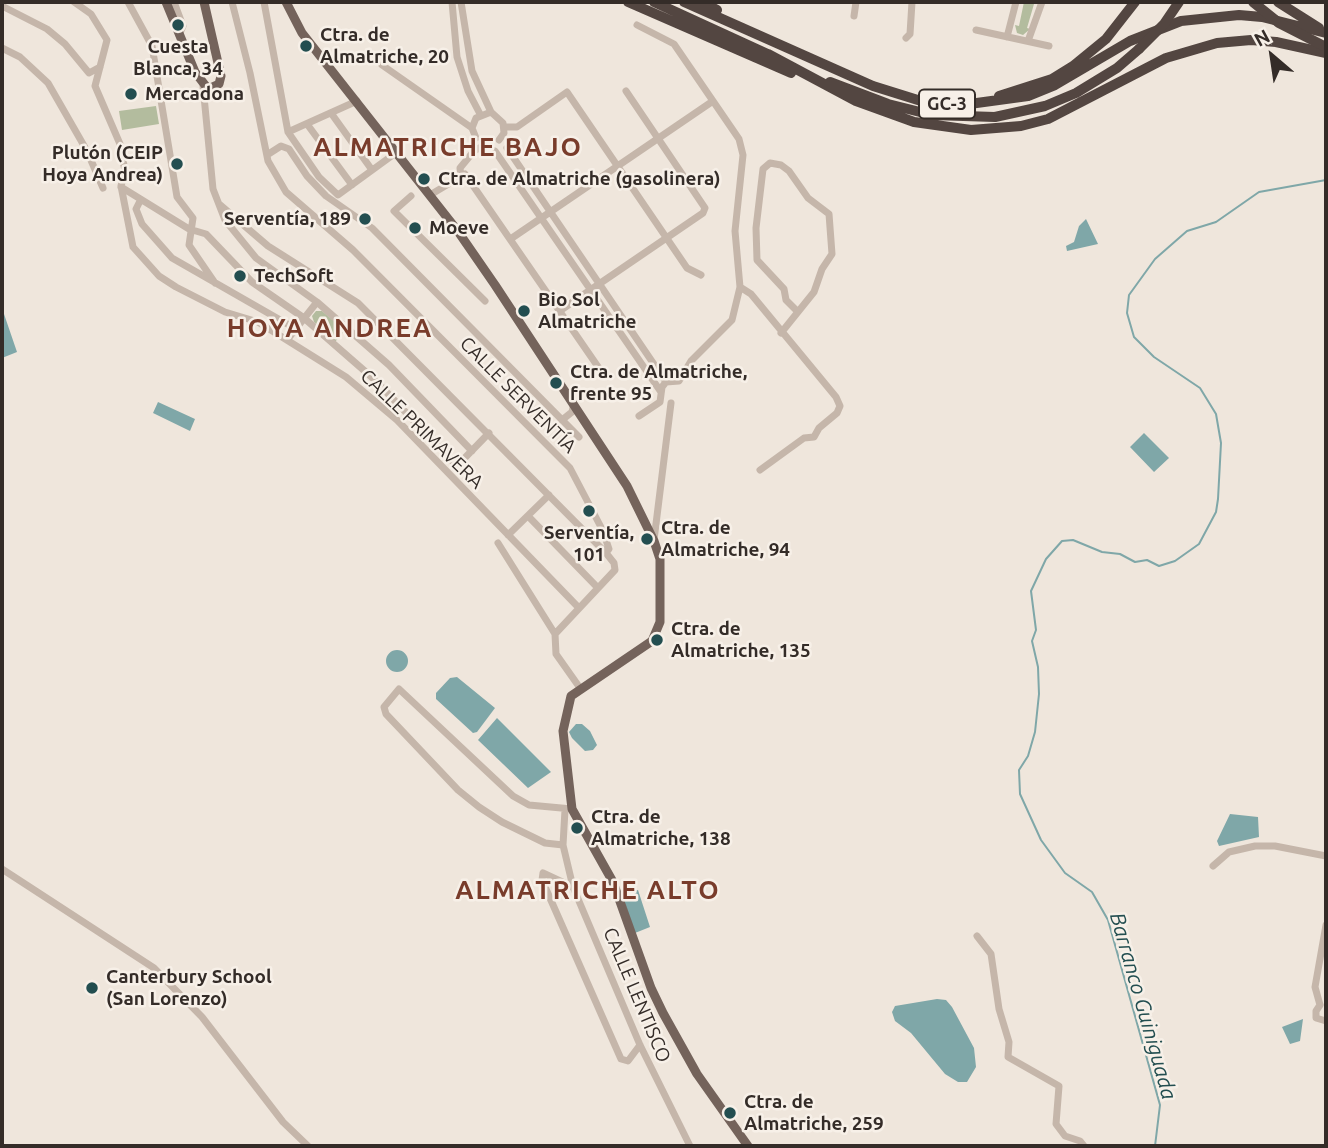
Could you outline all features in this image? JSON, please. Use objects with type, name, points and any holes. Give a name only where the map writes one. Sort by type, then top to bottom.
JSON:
[{"type":"highway","points":[[628,2],[762,63],[810,79]]},
{"type":"highway","name":"GC-3","points":[[654,2],[768,54],[810,79],[856,101],[914,122],[971,130],[995,129],[1048,119],[1166,58],[1217,43],[1251,40],[1276,42],[1326,53]]},
{"type":"highway","name":"GC-3","points":[[684,2],[873,86],[921,101],[962,105],[1028,96],[1055,85],[1153,30],[1212,16],[1262,17],[1326,33]]},
{"type":"highway","points":[[695,2],[717,10]]},
{"type":"highway","points":[[702,2],[875,81],[919,94],[962,99],[995,97],[1052,79],[1098,46],[1135,2]]},
{"type":"highway","points":[[768,54],[888,104],[932,115],[975,117],[1019,112],[1076,93],[1117,68],[1164,24],[1179,2]]},
{"type":"highway","points":[[1253,2],[1279,23],[1326,47]]},
{"type":"highway","points":[[1279,3],[1326,33]]},
{"type":"main road","points":[[166,2],[203,86],[214,89],[221,76],[204,2]]},
{"type":"main road","points":[[286,2],[302,33],[430,195],[574,402],[627,486],[654,541],[660,559],[660,622],[652,641],[636,655],[571,696],[563,731],[568,809],[613,882],[663,1013],[697,1074],[748,1146]]},
{"type":"street","points":[[2,6],[47,29],[65,44],[89,73],[97,71],[102,65],[108,46],[103,29],[74,2]]},
{"type":"street","points":[[128,2],[141,21],[152,46],[172,178],[177,197],[193,218],[189,229],[190,245],[215,282]]},
{"type":"street","points":[[174,2],[183,26],[180,35]]},
{"type":"street","points":[[232,2],[267,155]]},
{"type":"street","points":[[264,2],[288,132],[307,162],[338,195],[397,152]]},
{"type":"street","points":[[452,2],[457,57],[468,91],[480,114]]},
{"type":"street","points":[[461,2],[472,71],[491,112],[500,118],[504,127],[499,140]]},
{"type":"street","points":[[853,16],[856,2]]},
{"type":"street","points":[[906,38],[910,34],[912,2]]},
{"type":"street","points":[[1007,37],[1016,2]]},
{"type":"street","points":[[1028,41],[1042,2]]},
{"type":"street","points":[[637,25],[674,44],[738,139],[743,155],[735,231],[740,287],[732,320],[691,361],[679,381],[666,382]]},
{"type":"street","points":[[976,30],[1049,46]]},
{"type":"street","points":[[2,48],[20,57],[48,83],[87,151],[103,188]]},
{"type":"street","name":"CALLE PRIMAVERA","points":[[102,65],[95,86],[120,144],[125,172],[121,186],[133,247],[159,276],[225,312],[258,322],[366,393],[579,608]]},
{"type":"street","points":[[382,65],[472,128],[476,138]]},
{"type":"street","points":[[203,86],[209,165],[225,220],[256,258],[317,302],[389,365],[472,451]]},
{"type":"street","points":[[561,310],[703,213],[705,208],[626,91]]},
{"type":"street","points":[[504,127],[517,127],[567,92],[687,268],[701,275]]},
{"type":"street","points":[[288,132],[357,101]]},
{"type":"street","points":[[512,238],[713,101]]},
{"type":"street","points":[[472,128],[480,114],[491,112]]},
{"type":"street","points":[[331,113],[372,170]]},
{"type":"street","points":[[307,124],[352,185]]},
{"type":"street","name":"CALLE SERVENTÍA","points":[[579,437],[372,228],[326,196],[307,176],[289,149],[281,146],[267,155],[272,171],[299,206],[354,250],[570,468],[603,531],[609,549],[606,553],[614,563],[615,570],[598,588]]},
{"type":"street","points":[[461,176],[460,168],[465,160],[481,147],[489,147],[501,160],[660,392]]},
{"type":"street","points":[[507,148],[666,382]]},
{"type":"street","points":[[781,333],[796,310],[814,292],[822,269],[832,254],[829,214],[808,198],[789,171],[781,165],[770,163],[763,169],[756,228],[757,260],[784,289],[786,300],[796,310]]},
{"type":"street","points":[[430,195],[465,174],[512,238],[603,374]]},
{"type":"street","points":[[121,186],[140,201],[189,229],[206,234],[252,282],[304,318],[375,380],[457,466]]},
{"type":"street","points":[[411,196],[394,211],[485,302]]},
{"type":"street","points":[[140,201],[136,209],[142,224],[172,258],[186,269],[215,282],[248,304],[296,329]]},
{"type":"street","points":[[219,204],[268,246],[358,303],[606,553]]},
{"type":"street","points":[[740,287],[751,294],[836,397],[840,406],[837,413],[819,428],[814,437],[804,438],[760,470]]},
{"type":"street","points":[[287,340],[317,302]]},
{"type":"street","points":[[639,416],[660,402],[660,392],[666,382]]},
{"type":"street","points":[[562,420],[572,412],[574,402]]},
{"type":"street","points":[[654,541],[671,403]]},
{"type":"street","points":[[562,420],[584,417]]},
{"type":"street","points":[[449,474],[489,433]]},
{"type":"street","points":[[508,535],[548,495]]},
{"type":"street","points":[[528,516],[598,588],[555,634]]},
{"type":"street","points":[[498,543],[555,634],[556,654],[580,688]]},
{"type":"street","points":[[563,845],[545,843],[479,807],[458,790],[386,713],[384,707],[399,690],[513,796],[529,805],[568,809]]},
{"type":"street","name":"CALLE LENTISCO","points":[[568,809],[563,845],[573,887],[640,1045],[690,1146]]},
{"type":"street","points":[[1213,866],[1229,852],[1255,846],[1275,846],[1326,856]]},
{"type":"street","points":[[2,869],[154,968],[202,1017],[283,1122],[308,1146]]},
{"type":"street","points":[[573,887],[543,873],[541,880],[621,1059],[628,1061],[640,1045]]},
{"type":"street","points":[[1326,925],[1315,987],[1323,1005],[1316,1011],[1317,1018],[1326,1021]]},
{"type":"street","points":[[977,936],[990,954],[999,1009],[1009,1042],[1008,1057],[1059,1086],[1056,1124],[1065,1136],[1084,1146]]},
{"type":"green space","points":[[1024,2],[1038,4],[1034,4],[1027,28],[1030,29],[1023,35],[1017,33],[1015,25],[1019,26]]},
{"type":"green space","points":[[156,106],[159,124],[122,130],[119,111]]},
{"type":"green space","points":[[316,311],[322,311],[345,330],[335,342],[314,322],[312,316]]},
{"type":"water","points":[[1086,219],[1098,244],[1067,251],[1066,246],[1074,242],[1079,226]]},
{"type":"water","points":[[4,314],[17,352],[2,358],[2,316]]},
{"type":"water","points":[[158,402],[195,419],[190,431],[153,413]]},
{"type":"water","points":[[1144,433],[1169,458],[1154,472],[1130,447]]},
{"type":"water","points":[[397,650],[405,653],[408,661],[405,669],[397,672],[389,669],[386,661],[389,653]]},
{"type":"water","points":[[457,677],[495,708],[477,732],[473,733],[436,699],[436,693],[450,678]]},
{"type":"water","points":[[497,718],[551,772],[528,788],[478,740]]},
{"type":"water","points":[[576,724],[582,724],[590,731],[597,745],[593,750],[585,751],[572,738],[569,732]]},
{"type":"water","points":[[1230,814],[1258,817],[1259,837],[1219,846],[1217,841]]},
{"type":"water","points":[[638,890],[650,927],[635,933],[622,895]]},
{"type":"water","points":[[946,1000],[952,1007],[974,1048],[976,1067],[967,1082],[958,1082],[945,1074],[911,1033],[895,1021],[892,1012],[895,1006]]},
{"type":"water","points":[[1303,1019],[1300,1041],[1290,1044],[1282,1027]]},
{"type":"waterway","name":"Barranco Guiniguada","points":[[1155,1146],[1160,1105],[1108,920],[1092,892],[1065,873],[1041,840],[1020,794],[1019,770],[1028,756],[1035,732],[1039,694],[1038,667],[1032,641],[1036,630],[1031,591],[1046,559],[1062,541],[1073,540],[1102,552],[1120,554],[1135,562],[1147,560],[1159,566],[1175,561],[1199,544],[1216,512],[1218,499],[1221,443],[1216,414],[1200,388],[1154,357],[1134,337],[1127,313],[1129,295],[1155,259],[1187,231],[1216,222],[1259,192],[1326,180]]},
{"type":"place","name":"Cuesta Blanca, 34","points":[[178,25]]},
{"type":"place","name":"Ctra. de Almatriche, 20","points":[[306,46]]},
{"type":"place","name":"Mercadona","points":[[131,94]]},
{"type":"place","name":"Plutón (CEIP Hoya Andrea)","points":[[177,164]]},
{"type":"place","name":"Ctra. de Almatriche (gasolinera)","points":[[424,179]]},
{"type":"place","name":"Serventía, 189","points":[[365,219]]},
{"type":"place","name":"Moeve","points":[[415,228]]},
{"type":"place","name":"TechSoft","points":[[240,276]]},
{"type":"place","name":"Bio Sol Almatriche","points":[[524,311]]},
{"type":"place","name":"Ctra. de Almatriche, frente 95","points":[[556,383]]},
{"type":"place","name":"Serventía, 101","points":[[589,511]]},
{"type":"place","name":"Ctra. de Almatriche, 94","points":[[647,539]]},
{"type":"place","name":"Ctra. de Almatriche, 135","points":[[657,640]]},
{"type":"place","name":"Ctra. de Almatriche, 138","points":[[577,828]]},
{"type":"place","name":"Canterbury School (San Lorenzo)","points":[[92,988]]},
{"type":"place","name":"Ctra. de Almatriche, 259","points":[[730,1113]]},
{"type":"district","name":"ALMATRICHE BAJO","points":[[448,147]]},
{"type":"district","name":"HOYA ANDREA","points":[[330,328]]},
{"type":"district","name":"ALMATRICHE ALTO","points":[[588,890]]}]
